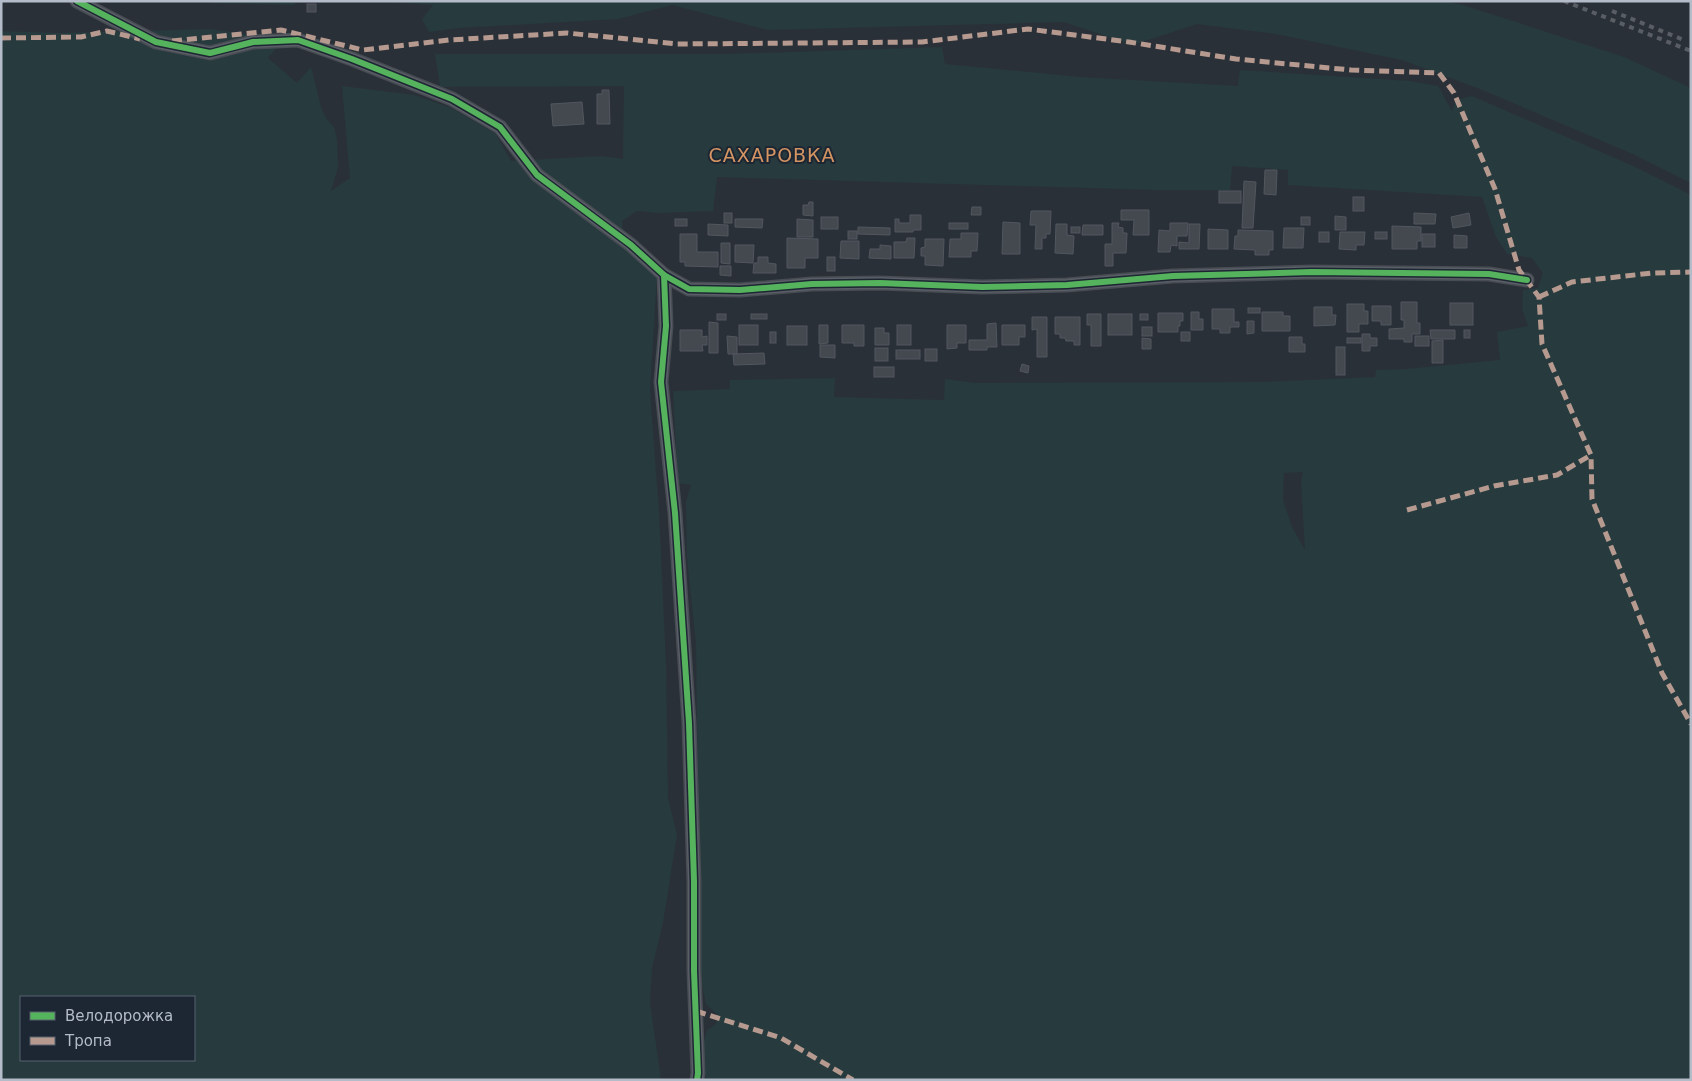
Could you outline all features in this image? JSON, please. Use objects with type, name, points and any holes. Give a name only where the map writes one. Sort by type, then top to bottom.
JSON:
[{"type":"street","points":[[77,1],[156,42],[210,53],[253,42],[298,40],[352,59],[452,99],[500,127],[537,174],[631,245],[664,275],[689,289],[740,290],[812,284],[880,283],[982,287],[1067,285],[1173,276],[1312,272],[1489,274],[1527,280]]},
{"type":"street","points":[[664,275],[666,326],[660,382],[675,514],[689,723],[697,1080]]},
{"type":"green space","points":[[213,1],[295,1],[295,5],[214,3]]},
{"type":"green space","points":[[1446,1],[1624,57],[1691,88],[1691,183],[1635,155],[1485,91],[1402,60],[1276,34],[1197,24],[1133,45],[1064,22],[768,30],[672,5],[618,19],[458,28],[429,32],[422,19],[433,5],[391,2]]},
{"type":"green space","points":[[211,29],[270,38],[282,42],[268,58],[297,83],[311,67],[321,107],[326,118],[334,127],[337,139],[338,167],[331,191],[350,178],[342,86],[414,95],[449,107],[495,133],[511,161],[602,156],[623,159],[624,86],[440,87],[435,54],[728,54],[942,47],[945,64],[1080,77],[1238,86],[1240,70],[1410,81],[1438,86],[1452,111],[1456,100],[1472,96],[1631,165],[1691,195],[1691,1080],[706,1080],[703,1045],[707,1030],[716,1024],[717,1014],[706,1004],[700,975],[696,643],[687,558],[686,502],[691,485],[678,483],[673,391],[730,389],[730,380],[835,378],[834,397],[944,400],[945,379],[975,383],[1263,382],[1375,377],[1376,370],[1500,360],[1497,332],[1528,326],[1522,309],[1523,290],[1538,288],[1543,273],[1532,258],[1507,254],[1496,237],[1482,197],[1288,185],[1288,170],[1232,166],[1230,190],[1155,190],[717,177],[713,211],[657,213],[637,211],[622,221],[623,245],[657,275],[650,391],[659,512],[666,664],[668,798],[677,835],[663,923],[652,968],[650,1002],[661,1080],[1,1080],[1,31],[60,33]],"holes":[[[1303,472],[1301,482],[1305,550],[1292,527],[1283,500],[1284,473]]]},
{"type":"building","points":[[307,4],[316,4],[316,12],[307,12]]},
{"type":"building","points":[[602,90],[609,90],[610,124],[597,124],[597,94],[602,94]]},
{"type":"building","points":[[582,102],[584,124],[553,126],[551,104]]},
{"type":"building","points":[[1265,170],[1277,170],[1276,195],[1264,194]]},
{"type":"building","points":[[1244,181],[1256,182],[1253,228],[1242,228]]},
{"type":"building","points":[[1219,191],[1241,191],[1241,203],[1219,203]]},
{"type":"building","points":[[1353,197],[1364,197],[1364,211],[1353,211]]},
{"type":"building","points":[[809,202],[813,202],[813,216],[803,215],[803,205],[808,205]]},
{"type":"building","points":[[972,207],[981,207],[981,215],[971,215]]},
{"type":"building","points":[[1121,210],[1149,210],[1149,235],[1133,235],[1134,220],[1121,220]]},
{"type":"building","points":[[1031,211],[1051,211],[1050,234],[1046,234],[1046,238],[1042,238],[1042,249],[1035,249],[1036,225],[1030,225]]},
{"type":"building","points":[[724,213],[732,213],[732,223],[724,223]]},
{"type":"building","points":[[1414,213],[1436,214],[1435,224],[1414,224]]},
{"type":"building","points":[[1469,213],[1471,225],[1453,228],[1451,217]]},
{"type":"building","points":[[910,215],[921,215],[921,230],[895,232],[895,219],[899,219],[899,223],[910,223]]},
{"type":"building","points":[[1335,216],[1346,217],[1346,230],[1335,230]]},
{"type":"building","points":[[821,217],[838,217],[838,229],[821,229]]},
{"type":"building","points":[[1301,217],[1310,217],[1310,225],[1301,225]]},
{"type":"building","points":[[675,219],[687,219],[687,226],[675,226]]},
{"type":"building","points":[[735,219],[763,219],[762,228],[735,227]]},
{"type":"building","points":[[797,219],[813,220],[813,237],[797,237]]},
{"type":"building","points":[[1003,222],[1020,223],[1020,254],[1002,254]]},
{"type":"building","points":[[949,223],[968,223],[968,229],[949,229]]},
{"type":"building","points":[[1112,223],[1119,223],[1118,227],[1123,228],[1123,233],[1127,233],[1126,253],[1113,253],[1113,266],[1105,266],[1105,244],[1112,244]]},
{"type":"building","points":[[1170,223],[1188,223],[1187,236],[1177,236],[1177,246],[1171,245],[1170,252],[1158,252],[1159,230],[1170,231]]},
{"type":"building","points":[[708,224],[728,225],[728,236],[708,235]]},
{"type":"building","points":[[1056,224],[1067,224],[1067,235],[1074,236],[1073,254],[1055,253]]},
{"type":"building","points":[[1189,224],[1200,224],[1199,249],[1179,249],[1179,242],[1189,243]]},
{"type":"building","points":[[1083,225],[1103,225],[1103,235],[1082,235]]},
{"type":"building","points":[[1392,226],[1421,227],[1421,241],[1417,241],[1417,249],[1392,249]]},
{"type":"building","points":[[858,227],[890,228],[890,235],[858,234]]},
{"type":"building","points":[[1071,227],[1080,227],[1080,233],[1071,233]]},
{"type":"building","points":[[1284,228],[1304,228],[1303,248],[1283,248]]},
{"type":"building","points":[[1208,229],[1228,230],[1228,249],[1208,249]]},
{"type":"building","points":[[1238,230],[1273,231],[1273,250],[1269,250],[1269,255],[1255,255],[1255,250],[1234,249],[1235,236],[1238,236]]},
{"type":"building","points":[[848,231],[857,231],[857,239],[848,239]]},
{"type":"building","points":[[1319,232],[1329,232],[1329,242],[1319,242]]},
{"type":"building","points":[[1340,232],[1365,232],[1364,245],[1356,245],[1356,250],[1339,249]]},
{"type":"building","points":[[1375,232],[1387,232],[1387,239],[1375,239]]},
{"type":"building","points":[[961,233],[978,233],[977,251],[971,251],[971,257],[949,257],[950,239],[961,239]]},
{"type":"building","points":[[680,234],[697,234],[697,252],[718,252],[718,267],[685,266],[685,262],[680,262]]},
{"type":"building","points":[[1422,234],[1435,234],[1435,247],[1422,247]]},
{"type":"building","points":[[1454,235],[1467,236],[1467,248],[1454,248]]},
{"type":"building","points":[[787,238],[818,239],[818,258],[805,258],[805,268],[787,268]]},
{"type":"building","points":[[907,238],[915,238],[914,258],[894,258],[894,242],[906,242]]},
{"type":"building","points":[[925,239],[944,239],[943,266],[925,265],[925,256],[921,256],[921,248],[925,247]]},
{"type":"building","points":[[841,241],[859,241],[859,259],[840,258]]},
{"type":"building","points":[[721,243],[730,243],[730,264],[721,263]]},
{"type":"building","points":[[735,245],[754,245],[753,263],[735,262]]},
{"type":"building","points":[[880,245],[891,246],[891,259],[869,258],[870,249],[880,249]]},
{"type":"building","points":[[758,257],[768,257],[768,263],[776,264],[776,273],[753,273],[754,263],[758,263]]},
{"type":"building","points":[[827,257],[835,257],[835,271],[827,271]]},
{"type":"building","points":[[720,266],[731,266],[731,276],[720,275]]},
{"type":"building","points":[[1401,302],[1417,302],[1417,323],[1420,323],[1420,334],[1412,334],[1412,342],[1404,342],[1404,339],[1389,339],[1389,329],[1404,328],[1404,320],[1401,320]]},
{"type":"building","points":[[1450,303],[1473,303],[1473,325],[1450,325]]},
{"type":"building","points":[[1347,304],[1364,304],[1364,311],[1368,311],[1368,324],[1359,324],[1359,332],[1347,332]]},
{"type":"building","points":[[1372,306],[1391,306],[1391,325],[1381,325],[1381,321],[1372,321]]},
{"type":"building","points":[[1314,307],[1332,307],[1332,315],[1336,315],[1335,325],[1314,326]]},
{"type":"building","points":[[1248,308],[1260,308],[1260,313],[1248,313]]},
{"type":"building","points":[[1212,309],[1234,309],[1234,322],[1239,322],[1239,327],[1230,327],[1230,333],[1220,333],[1220,329],[1212,329]]},
{"type":"building","points":[[1191,312],[1199,312],[1199,319],[1203,319],[1203,330],[1191,330]]},
{"type":"building","points":[[1262,312],[1283,312],[1283,316],[1290,316],[1290,331],[1262,331]]},
{"type":"building","points":[[1158,313],[1183,313],[1183,321],[1180,321],[1178,332],[1158,332]]},
{"type":"building","points":[[717,314],[726,314],[726,320],[717,320]]},
{"type":"building","points":[[751,314],[767,314],[767,319],[751,319]]},
{"type":"building","points":[[1087,314],[1101,314],[1101,346],[1091,346],[1091,325],[1087,325]]},
{"type":"building","points":[[1108,314],[1132,314],[1132,335],[1108,335]]},
{"type":"building","points":[[1140,314],[1148,314],[1148,320],[1140,320]]},
{"type":"building","points":[[1032,317],[1047,317],[1047,357],[1037,357],[1037,329],[1032,330]]},
{"type":"building","points":[[1055,317],[1080,317],[1080,345],[1074,345],[1074,341],[1066,341],[1065,338],[1060,338],[1060,334],[1055,334]]},
{"type":"building","points":[[1247,321],[1254,321],[1254,333],[1247,334]]},
{"type":"building","points":[[709,322],[718,323],[718,353],[709,353]]},
{"type":"building","points":[[996,323],[997,347],[987,347],[987,350],[969,350],[969,340],[987,340],[987,324]]},
{"type":"building","points":[[739,325],[758,325],[758,345],[739,345]]},
{"type":"building","points":[[819,325],[828,325],[828,343],[819,344]]},
{"type":"building","points":[[842,325],[864,325],[864,346],[854,346],[854,343],[842,343]]},
{"type":"building","points":[[897,325],[911,325],[911,345],[897,345]]},
{"type":"building","points":[[947,325],[966,325],[966,343],[957,343],[957,348],[947,349]]},
{"type":"building","points":[[1002,325],[1025,325],[1025,337],[1019,337],[1019,345],[1002,345]]},
{"type":"building","points":[[787,326],[807,326],[807,345],[787,345]]},
{"type":"building","points":[[1142,327],[1152,327],[1152,336],[1142,336]]},
{"type":"building","points":[[875,328],[884,328],[884,333],[889,333],[889,345],[875,345]]},
{"type":"building","points":[[680,330],[702,330],[702,337],[707,336],[707,345],[702,345],[703,351],[680,351]]},
{"type":"building","points":[[1430,330],[1455,330],[1455,339],[1431,339]]},
{"type":"building","points":[[1464,330],[1470,330],[1470,338],[1464,338]]},
{"type":"building","points":[[770,332],[776,332],[776,343],[770,343]]},
{"type":"building","points":[[1181,332],[1190,332],[1190,341],[1181,341]]},
{"type":"building","points":[[1362,334],[1370,334],[1370,338],[1377,338],[1377,346],[1370,346],[1370,351],[1362,351]]},
{"type":"building","points":[[727,336],[737,337],[737,354],[728,354]]},
{"type":"building","points":[[1415,336],[1429,336],[1429,346],[1415,346]]},
{"type":"building","points":[[1289,337],[1302,337],[1302,344],[1305,344],[1305,352],[1289,352]]},
{"type":"building","points":[[1142,338],[1151,339],[1151,349],[1142,349]]},
{"type":"building","points":[[1347,338],[1361,338],[1361,343],[1347,343]]},
{"type":"building","points":[[1443,340],[1443,363],[1432,363],[1432,341]]},
{"type":"building","points":[[820,345],[835,345],[835,358],[820,357]]},
{"type":"building","points":[[1336,347],[1345,347],[1345,375],[1336,375]]},
{"type":"building","points":[[875,348],[888,348],[888,361],[875,361]]},
{"type":"building","points":[[925,349],[937,349],[937,361],[925,361]]},
{"type":"building","points":[[896,350],[920,350],[920,359],[896,359]]},
{"type":"building","points":[[764,353],[765,364],[734,365],[733,354]]},
{"type":"building","points":[[1022,364],[1029,366],[1028,373],[1020,371]]},
{"type":"building","points":[[874,367],[894,367],[894,377],[874,377]]},
{"type":"railway","points":[[1564,1],[1691,51]]},
{"type":"railway","points":[[1612,11],[1684,40]]},
{"type":"marked path","points":[[172,41],[281,30],[363,50],[449,40],[567,33],[677,44],[922,42],[1028,29],[1129,42],[1236,59],[1351,70],[1439,73],[1454,93],[1495,189],[1519,270],[1539,297],[1542,344],[1591,455],[1592,499],[1662,673],[1691,724]]},
{"type":"marked path","points":[[1,38],[81,37],[107,31],[140,39]]},
{"type":"marked path","points":[[1539,297],[1572,282],[1652,273],[1691,272]]},
{"type":"marked path","points":[[1407,510],[1494,486],[1557,475],[1591,455]]},
{"type":"marked path","points":[[696,1011],[781,1038],[853,1080]]},
{"type":"cycle path","points":[[77,1],[156,42],[210,53],[253,42],[298,40],[352,59],[452,99],[500,127],[537,175],[631,245],[664,275],[666,326],[661,382],[675,513],[689,723],[697,1080]]},
{"type":"cycle path","points":[[664,275],[689,289],[740,290],[812,284],[880,283],[982,287],[1067,285],[1173,276],[1312,272],[1489,274],[1527,280]]},
{"type":"district","name":"САХАРОВКА","points":[[772,155]]}]
